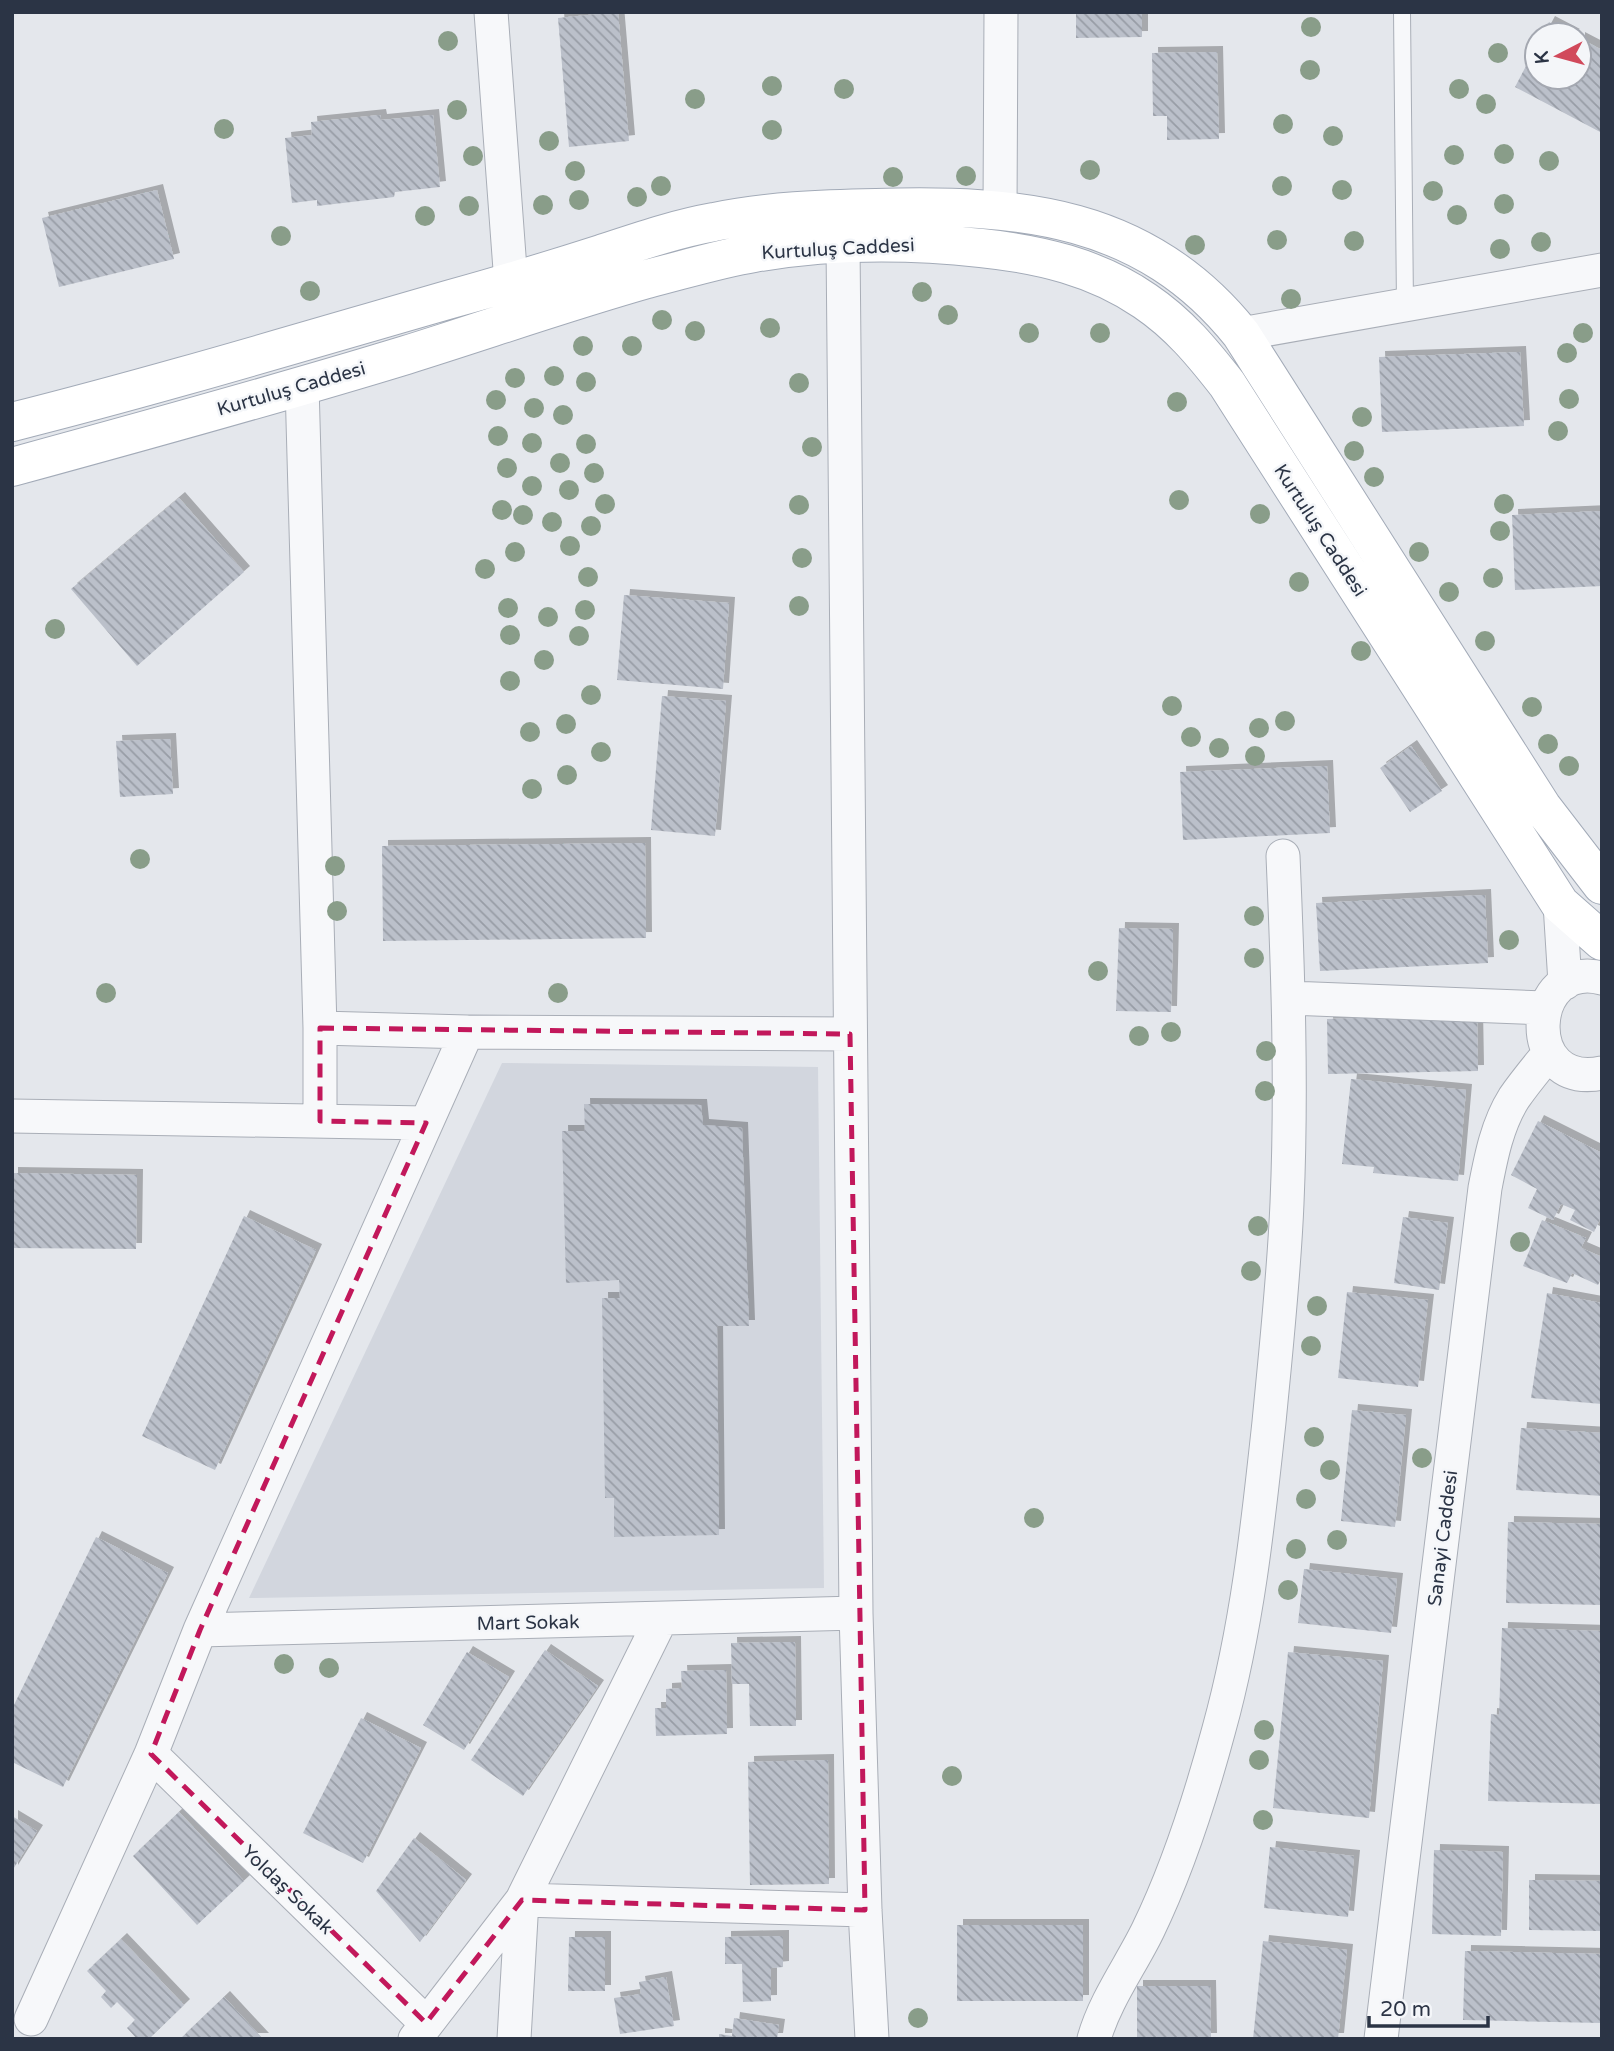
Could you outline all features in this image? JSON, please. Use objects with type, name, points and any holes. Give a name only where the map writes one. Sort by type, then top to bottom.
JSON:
[{"type":"main road","name":"Kurtuluş Caddesi","points":[[12,422],[511,283],[672,232],[744,217],[838,209],[922,206],[1000,209],[1076,223],[1141,249],[1175,269],[1204,293],[1241,334],[1542,807],[1602,885]]},
{"type":"main road","name":"Kurtuluş Caddesi","points":[[12,467],[407,355],[598,293],[705,263],[754,253],[843,244],[921,243],[1009,251],[1053,259],[1118,285],[1143,300],[1181,329],[1227,384],[1560,904],[1602,941]]},
{"type":"street","points":[[491,12],[511,283]]},
{"type":"street","points":[[1000,209],[1001,12]]},
{"type":"street","points":[[843,244],[856,1613],[865,1910],[872,2039]]},
{"type":"street","points":[[1241,334],[1602,270]]},
{"type":"street","points":[[302,385],[320,1028],[320,1121]]},
{"type":"street","points":[[1094,2039],[1122,1977],[1149,1928],[1186,1834],[1220,1727],[1236,1662],[1258,1529],[1281,1294],[1288,1180],[1289,998],[1283,856]]},
{"type":"street","points":[[1560,904],[1555,995],[1541,1023],[1542,1039],[1549,1053],[1561,1065],[1576,1073],[1602,1073]]},
{"type":"street","points":[[1289,998],[1555,995],[1581,977],[1602,978]]},
{"type":"street","points":[[320,1028],[467,1032],[850,1034]]},
{"type":"street","points":[[31,2021],[151,1754],[200,1630],[467,1032]]},
{"type":"street","name":"Sanayi Caddesi","points":[[1381,2039],[1485,1188],[1494,1145],[1506,1113],[1549,1053]]},
{"type":"street","points":[[12,1116],[426,1123]]},
{"type":"street","name":"Mart Sokak","points":[[200,1630],[856,1613]]},
{"type":"street","points":[[420,2031],[522,1900],[661,1619]]},
{"type":"street","name":"Yoldaş Sokak","points":[[151,1754],[420,2031]]},
{"type":"street","points":[[522,1900],[865,1910]]},
{"type":"street","points":[[514,2039],[522,1900]]},
{"type":"lane","points":[[1402,12],[1405,305]]},
{"type":"highlighted area","points":[[320,1028],[850,1034],[865,1910],[522,1900],[426,2023],[151,1754],[200,1630],[426,1123],[320,1121]]},
{"type":"shaded area","points":[[502,1063],[818,1067],[824,1588],[249,1598]]},
{"type":"building","points":[[618,12],[629,141],[569,147],[558,18]]},
{"type":"building","points":[[1076,12],[1142,12],[1142,37],[1076,38]]},
{"type":"building","points":[[1593,45],[1602,50],[1602,133],[1515,87],[1523,72],[1523,91],[1593,91]]},
{"type":"building","points":[[1217,52],[1219,139],[1167,140],[1167,116],[1153,116],[1152,53]]},
{"type":"building","points":[[380,115],[381,120],[433,115],[440,187],[395,192],[394,197],[317,206],[317,200],[292,203],[285,138],[312,135],[311,122]]},
{"type":"building","points":[[157,190],[174,259],[59,287],[42,218]]},
{"type":"building","points":[[1520,352],[1524,426],[1382,432],[1379,357]]},
{"type":"building","points":[[179,498],[244,572],[137,666],[71,589]]},
{"type":"building","points":[[1602,511],[1602,586],[1515,590],[1512,515]]},
{"type":"building","points":[[624,595],[729,603],[723,689],[617,680]]},
{"type":"building","points":[[662,696],[726,701],[715,836],[651,830]]},
{"type":"building","points":[[170,739],[173,794],[120,797],[116,741]]},
{"type":"building","points":[[1411,746],[1442,791],[1410,812],[1380,768]]},
{"type":"building","points":[[1327,766],[1330,833],[1183,840],[1180,772]]},
{"type":"building","points":[[645,843],[646,938],[383,941],[382,846]]},
{"type":"building","points":[[1485,895],[1488,963],[1320,971],[1316,903]]},
{"type":"building","points":[[1119,928],[1173,929],[1171,1012],[1116,1011]]},
{"type":"building","points":[[1477,1015],[1478,1071],[1328,1074],[1327,1019]]},
{"type":"building","points":[[1351,1079],[1466,1090],[1458,1181],[1373,1173],[1374,1167],[1342,1164]]},
{"type":"building","points":[[584,1104],[701,1105],[703,1125],[742,1128],[749,1326],[717,1326],[719,1535],[614,1537],[614,1498],[605,1498],[602,1298],[620,1298],[619,1280],[566,1283],[562,1131],[585,1131]]},
{"type":"building","points":[[1538,1121],[1602,1153],[1602,1215],[1594,1232],[1570,1220],[1575,1210],[1561,1204],[1553,1220],[1528,1208],[1537,1189],[1511,1175]]},
{"type":"building","points":[[12,1173],[137,1175],[136,1249],[12,1248]]},
{"type":"building","points":[[244,1216],[316,1250],[215,1470],[142,1436]]},
{"type":"building","points":[[1403,1217],[1448,1223],[1439,1290],[1394,1283]]},
{"type":"building","points":[[1542,1220],[1586,1238],[1581,1248],[1602,1257],[1602,1277],[1598,1285],[1572,1273],[1567,1283],[1523,1266]]},
{"type":"building","points":[[1347,1292],[1428,1300],[1418,1387],[1338,1378]]},
{"type":"building","points":[[1547,1293],[1602,1303],[1602,1404],[1531,1398]]},
{"type":"building","points":[[1352,1410],[1406,1415],[1395,1527],[1341,1521]]},
{"type":"building","points":[[1521,1428],[1602,1433],[1602,1496],[1516,1490]]},
{"type":"building","points":[[1508,1522],[1602,1524],[1602,1605],[1506,1603]]},
{"type":"building","points":[[96,1537],[168,1573],[63,1787],[12,1762],[12,1709]]},
{"type":"building","points":[[1304,1569],[1397,1579],[1391,1633],[1298,1623]]},
{"type":"building","points":[[1502,1628],[1602,1631],[1602,1804],[1488,1801],[1491,1714],[1499,1715]]},
{"type":"building","points":[[795,1642],[796,1726],[750,1726],[749,1684],[732,1684],[731,1643]]},
{"type":"building","points":[[545,1650],[598,1686],[523,1796],[471,1760]]},
{"type":"building","points":[[467,1652],[509,1677],[464,1750],[423,1725]]},
{"type":"building","points":[[1288,1652],[1383,1661],[1369,1818],[1273,1808]]},
{"type":"building","points":[[726,1670],[727,1734],[656,1736],[655,1708],[666,1708],[666,1689],[682,1688],[681,1671]]},
{"type":"building","points":[[361,1718],[421,1748],[363,1863],[303,1833]]},
{"type":"building","points":[[828,1760],[829,1884],[750,1885],[748,1762]]},
{"type":"building","points":[[179,1812],[244,1881],[197,1925],[133,1856]]},
{"type":"building","points":[[12,1816],[37,1831],[12,1871]]},
{"type":"building","points":[[414,1838],[466,1880],[420,1942],[376,1891]]},
{"type":"building","points":[[1270,1847],[1354,1856],[1348,1917],[1264,1908]]},
{"type":"building","points":[[1434,1850],[1503,1852],[1501,1936],[1432,1934]]},
{"type":"building","points":[[1529,1880],[1602,1881],[1602,1931],[1529,1930]]},
{"type":"building","points":[[957,1925],[1083,1925],[1083,2001],[957,2001]]},
{"type":"building","points":[[783,1936],[783,1967],[771,1968],[771,2001],[743,2002],[742,1964],[725,1964],[725,1937]]},
{"type":"building","points":[[569,1937],[605,1937],[605,1991],[568,1991]]},
{"type":"building","points":[[121,1939],[184,2005],[149,2039],[137,2039],[127,2028],[135,2020],[117,2002],[111,2008],[101,1997],[106,1991],[87,1971]]},
{"type":"building","points":[[1263,1941],[1347,1950],[1338,2039],[1253,2039]]},
{"type":"building","points":[[1465,1951],[1602,1954],[1602,2023],[1463,2020]]},
{"type":"building","points":[[666,1977],[674,2026],[620,2034],[614,1998],[641,1994],[639,1982]]},
{"type":"building","points":[[1137,1986],[1210,1986],[1211,2039],[1137,2039]]},
{"type":"building","points":[[224,1997],[263,2039],[180,2039]]},
{"type":"building","points":[[734,2018],[779,2025],[777,2039],[719,2039],[719,2034],[732,2036]]}]
